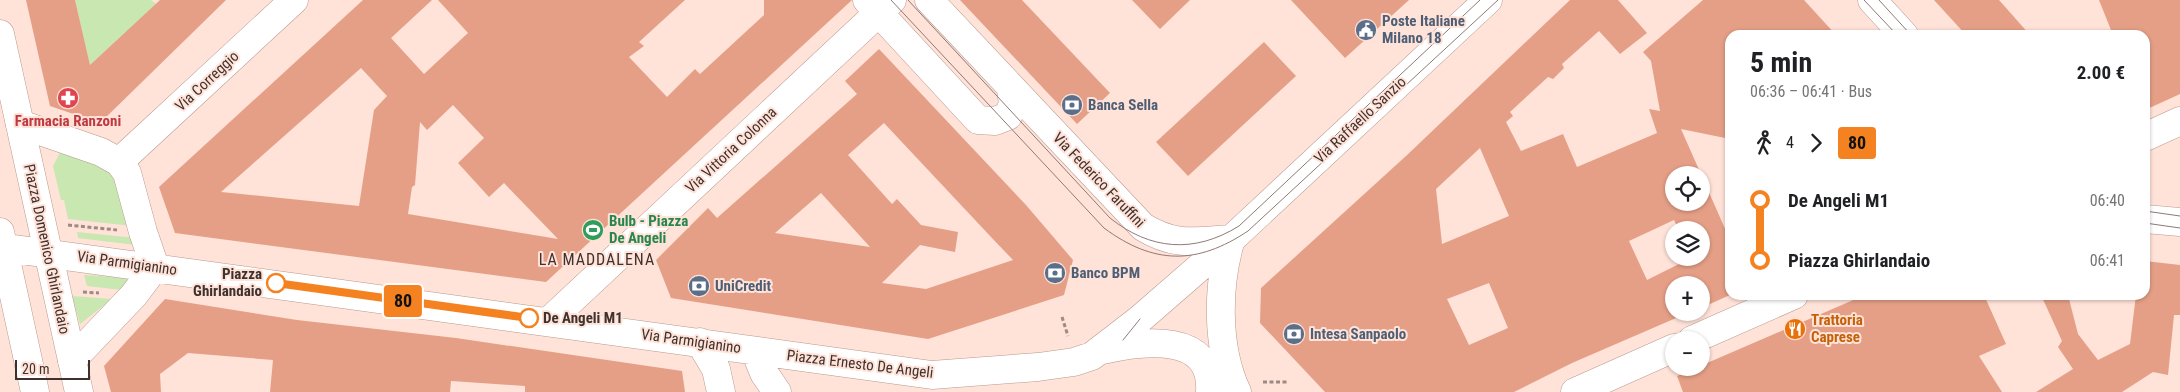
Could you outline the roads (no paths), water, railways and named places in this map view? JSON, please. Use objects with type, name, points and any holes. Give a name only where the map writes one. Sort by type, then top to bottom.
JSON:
[{"type":"street","name":"Via Correggio","points":[[119,162],[294,0]]},
{"type":"street","name":"Via Federico Faruffini","points":[[929,0],[1143,227],[1161,238],[1182,242],[1232,239]]},
{"type":"street","name":"Via Raffaello Sanzio","points":[[1232,239],[1488,0]]},
{"type":"street","points":[[1872,0],[1899,30]]},
{"type":"street","points":[[879,4],[978,120],[995,121],[1008,116],[1013,104],[1011,89]]},
{"type":"street","name":"Via Vittoria Colonna","points":[[549,321],[879,4]]},
{"type":"street","name":"Piazza Domenico Ghirlandaio","points":[[0,34],[72,360]]},
{"type":"street","points":[[20,124],[101,152],[119,162],[127,173],[143,232],[155,267]]},
{"type":"street","points":[[1232,239],[1224,270],[1222,324],[1228,372],[1237,392]]},
{"type":"street","name":"Piazza Ernesto De Angeli","points":[[755,351],[932,375],[984,373],[1084,360],[1099,351],[1140,319],[1232,239]]},
{"type":"street","points":[[1,242],[35,392]]},
{"type":"street","name":"Via Parmigianino","points":[[1,242],[48,253],[755,351]]},
{"type":"street","name":"Piazza Domenico Ghirlandaio","points":[[72,360],[134,295],[155,267]]},
{"type":"street","points":[[1710,332],[1783,300]]},
{"type":"street","points":[[700,342],[716,369],[721,392]]},
{"type":"street","name":"Piazza Ernesto De Angeli","points":[[1099,351],[1151,343],[1181,346],[1193,352],[1208,372],[1210,392]]},
{"type":"street","points":[[755,351],[764,373],[777,392]]},
{"type":"street","points":[[1575,392],[1665,352]]},
{"type":"street","points":[[72,360],[79,392]]},
{"type":"tram line","points":[[891,0],[1104,228],[1140,249],[1176,256],[1193,255],[1211,250],[1248,231],[1498,0]]},
{"type":"tram line","points":[[908,0],[1110,218],[1125,229],[1141,237],[1173,244],[1205,241],[1239,226],[1480,0]]},
{"type":"tram line","points":[[1864,0],[1892,30]]},
{"type":"tram line","points":[[1879,0],[1906,30]]},
{"type":"tram line","points":[[2150,212],[2180,216]]},
{"type":"tram line","points":[[2150,224],[2180,228]]},
{"type":"tram line","points":[[1123,340],[1140,319]]},
{"type":"place","name":"Poste Italiane Milano 18","points":[[1366,30]]},
{"type":"place","name":"Farmacia Ranzoni","points":[[68,98]]},
{"type":"place","name":"Banca Sella","points":[[1072,105]]},
{"type":"place","name":"Bulb - Piazza De Angeli","points":[[593,230]]},
{"type":"place","name":"Banco BPM","points":[[1055,273]]},
{"type":"place","name":"Piazza Ghirlandaio","points":[[276,283]]},
{"type":"place","name":"UniCredit","points":[[699,286]]},
{"type":"place","name":"De Angeli M1","points":[[529,318]]},
{"type":"place","name":"Trattoria Caprese","points":[[1795,329]]},
{"type":"place","name":"Intesa Sanpaolo","points":[[1294,334]]},
{"type":"district","name":"LA MADDALENA","points":[[597,259]]}]
